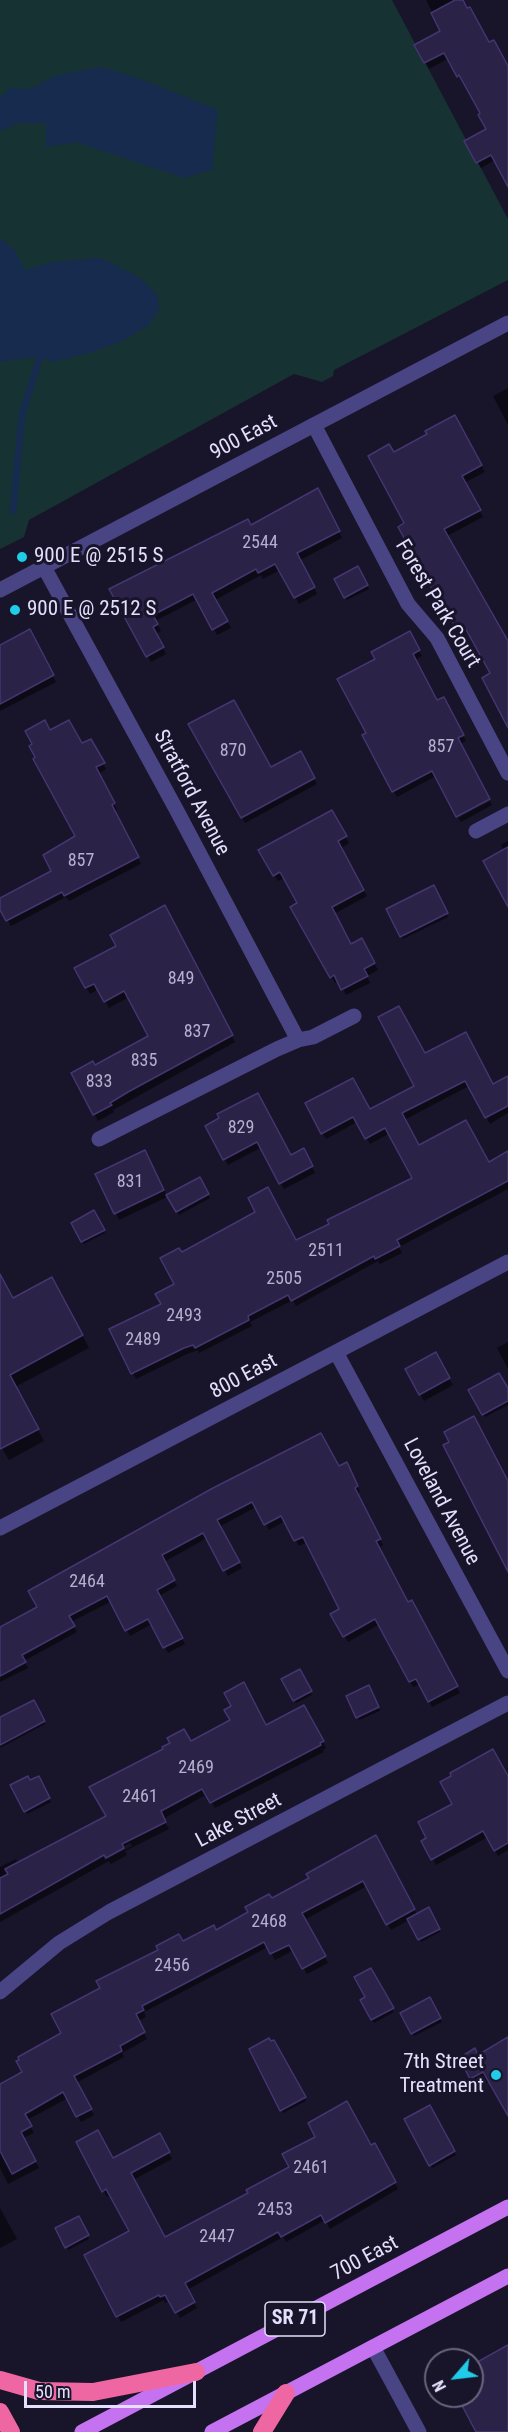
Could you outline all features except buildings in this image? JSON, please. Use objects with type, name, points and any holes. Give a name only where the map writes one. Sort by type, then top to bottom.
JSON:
[{"type":"highway","points":[[0,2379],[39,2391],[93,2392],[196,2372]]},
{"type":"highway","points":[[262,2432],[286,2393]]},
{"type":"highway","points":[[0,2412],[11,2432]]},
{"type":"main road","name":"700 East","points":[[82,2432],[508,2207]]},
{"type":"main road","points":[[212,2432],[508,2276]]},
{"type":"street","name":"900 East","points":[[0,590],[508,323]]},
{"type":"street","name":"Forest Park Court","points":[[314,425],[408,604],[437,638],[508,773]]},
{"type":"street","name":"Stratford Avenue","points":[[44,567],[176,809],[298,1040]]},
{"type":"street","points":[[476,831],[508,814]]},
{"type":"street","points":[[99,1139],[298,1040],[313,1037],[354,1016]]},
{"type":"street","name":"800 East","points":[[0,1528],[508,1262]]},
{"type":"street","name":"Loveland Avenue","points":[[336,1352],[508,1671]]},
{"type":"street","name":"Lake Street","points":[[0,1992],[59,1943],[109,1912],[508,1703]]},
{"type":"street","points":[[373,2347],[419,2432]]},
{"type":"green space","points":[[0,0],[392,0],[508,219],[508,280],[334,370],[333,376],[322,382],[294,374],[29,520],[24,537],[0,549]]},
{"type":"water","points":[[100,67],[138,78],[218,110],[212,170],[184,178],[76,142],[46,147],[46,123],[19,123],[0,131],[0,97],[10,88],[30,89],[57,75]]},
{"type":"water","points":[[0,239],[14,249],[25,270],[52,262],[101,258],[140,278],[157,294],[159,309],[150,324],[123,341],[89,353],[53,362],[40,356],[0,362]]},
{"type":"waterway","points":[[13,510],[22,415],[40,356]]},
{"type":"place","name":"900 E @ 2515 S","points":[[22,557]]},
{"type":"place","name":"900 E @ 2512 S","points":[[15,610]]},
{"type":"place","name":"7th Street Treatment","points":[[496,2075]]}]
